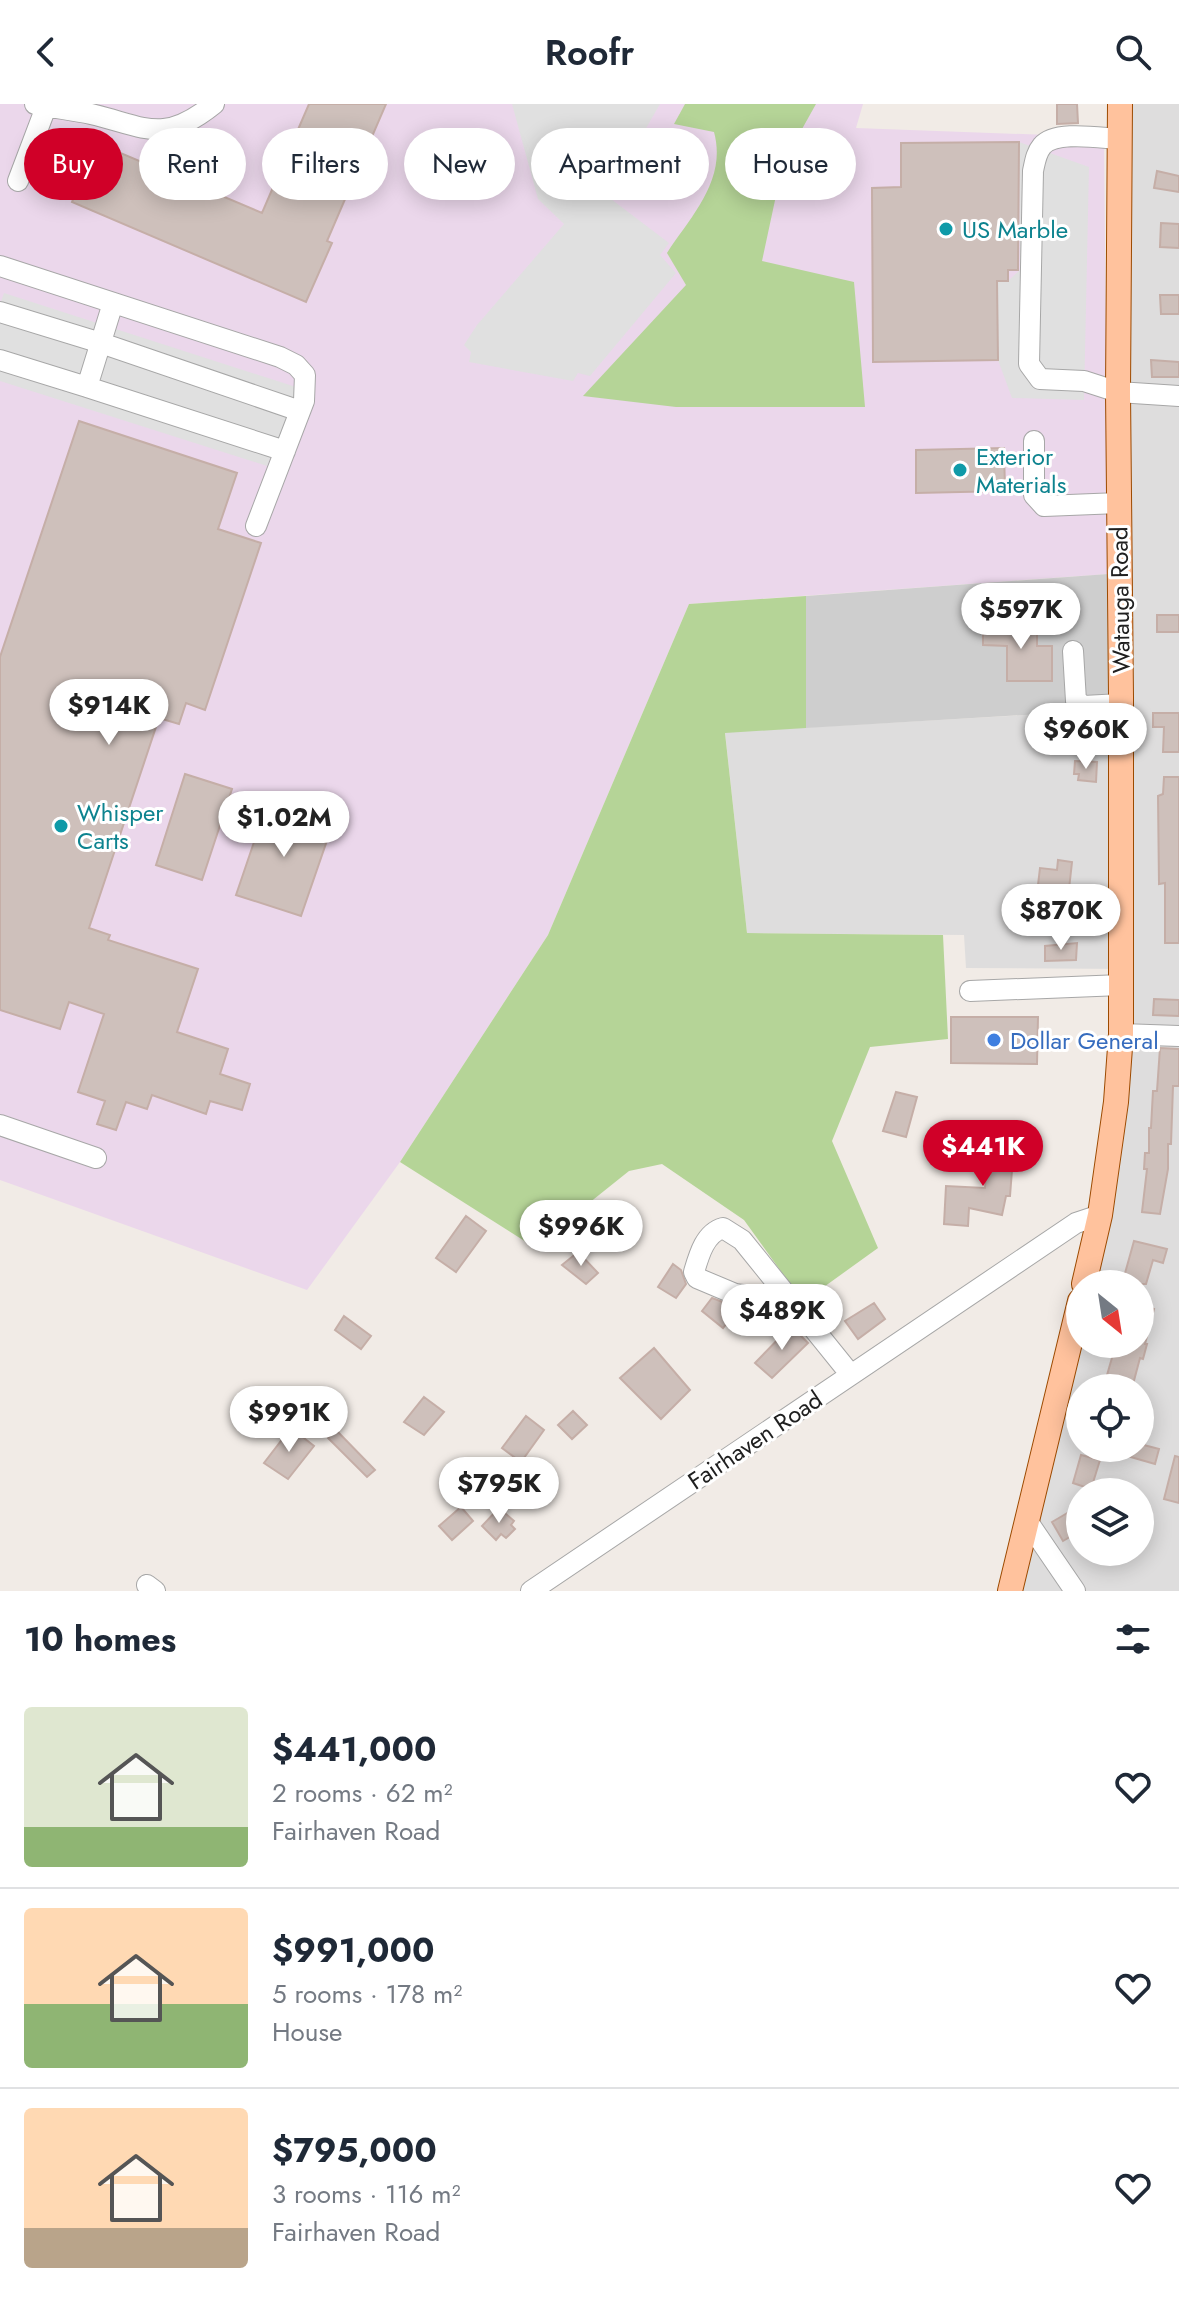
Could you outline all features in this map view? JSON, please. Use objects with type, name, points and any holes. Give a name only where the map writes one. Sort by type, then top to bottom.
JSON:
[{"type":"main road","name":"Watauga Road","points":[[1087,1270],[1100,1215],[1116,1102],[1121,1034],[1120,104]]},
{"type":"main road","points":[[1010,1591],[1067,1358]]},
{"type":"street","points":[[18,181],[41,105],[91,114],[146,131],[183,125],[214,104]]},
{"type":"street","points":[[1119,139],[1057,137],[1043,144],[1038,152],[1033,171],[1029,364],[1040,379],[1084,381],[1118,392],[1179,396]]},
{"type":"street","points":[[0,266],[280,357],[296,365],[305,375],[306,386],[300,411],[256,526]]},
{"type":"street","points":[[87,387],[113,303]]},
{"type":"street","points":[[0,312],[300,411]]},
{"type":"street","points":[[0,360],[285,451]]},
{"type":"street","points":[[1034,441],[1034,495],[1044,506],[1119,503]]},
{"type":"street","points":[[1073,651],[1076,701],[1084,706],[1121,704]]},
{"type":"street","points":[[970,991],[1121,985]]},
{"type":"street","points":[[1121,1034],[1179,1036]]},
{"type":"street","points":[[0,1125],[96,1158]]},
{"type":"street","name":"Fairhaven Road","points":[[531,1591],[1076,1223],[1100,1215]]},
{"type":"street","points":[[789,1301],[735,1294],[697,1278],[694,1272],[701,1250],[715,1231],[723,1228],[742,1240],[851,1375]]},
{"type":"street","points":[[1028,1522],[1075,1591]]},
{"type":"shaded area","points":[[0,104],[863,104],[856,128],[1104,137],[1108,574],[689,604],[548,935],[400,1162],[307,1290],[0,1180]]},
{"type":"shaded area","points":[[512,104],[660,104],[646,128],[531,128],[531,173]]},
{"type":"shaded area","points":[[1125,104],[1179,104],[1179,1591],[1018,1591],[1066,1403],[1066,1462],[1154,1462],[1154,1374],[1073,1374],[1077,1358],[1154,1358],[1154,1270],[1097,1270],[1132,969],[966,968],[964,935],[747,933],[725,732],[1131,709]]},
{"type":"shaded area","points":[[1019,142],[1089,167],[1084,400],[1012,398],[998,360],[997,281],[1008,281],[1020,270]]},
{"type":"shaded area","points":[[539,200],[612,200],[669,243],[660,255],[676,273],[590,376],[578,373],[573,381],[469,362],[471,352],[464,345],[477,325],[564,224]]},
{"type":"shaded area","points":[[4,293],[299,388],[267,466],[0,381],[0,304]]},
{"type":"shaded area","points":[[1108,574],[1108,710],[806,728],[806,596]]},
{"type":"green space","points":[[685,104],[816,104],[803,128],[725,128],[725,200],[775,200],[762,261],[854,282],[865,407],[676,407],[583,396],[686,285],[667,253],[703,200],[709,200],[717,149],[714,132],[709,128],[674,124]]},
{"type":"green space","points":[[806,596],[806,728],[725,733],[747,933],[943,935],[948,1039],[870,1047],[832,1141],[878,1248],[803,1302],[744,1220],[662,1164],[629,1171],[534,1247],[400,1162],[548,935],[689,604]]},
{"type":"building","points":[[309,104],[386,104],[376,128],[299,128]]},
{"type":"building","points":[[1057,104],[1077,104],[1078,123],[1057,124]]},
{"type":"building","name":"US Marble","points":[[1019,142],[1018,270],[1008,270],[1008,281],[997,281],[998,360],[873,362],[872,188],[901,187],[901,143]]},
{"type":"building","points":[[123,154],[139,161],[139,200],[231,200],[262,213],[268,200],[345,200],[327,241],[332,243],[306,302],[72,202],[123,200]]},
{"type":"building","points":[[1157,171],[1179,176],[1179,192],[1154,188]]},
{"type":"building","points":[[1161,223],[1179,224],[1179,248],[1160,247]]},
{"type":"building","points":[[1160,295],[1179,295],[1179,314],[1161,314]]},
{"type":"building","points":[[1151,360],[1179,362],[1179,377],[1152,377]]},
{"type":"building","name":"Whisper Carts","points":[[79,421],[237,473],[218,529],[261,543],[205,710],[186,703],[179,724],[159,718],[89,928],[110,935],[108,940],[198,969],[177,1032],[228,1049],[220,1074],[250,1084],[242,1110],[210,1101],[206,1114],[152,1095],[147,1109],[126,1102],[116,1130],[97,1124],[105,1101],[78,1092],[104,1014],[69,1002],[60,1029],[0,1010],[0,657]]},
{"type":"building","name":"Exterior Materials","points":[[1004,448],[1005,491],[916,493],[916,450]]},
{"type":"building","points":[[1157,615],[1179,615],[1179,632],[1157,632]]},
{"type":"building","points":[[983,623],[1037,623],[1037,646],[1052,646],[1052,681],[1007,681],[1007,646],[983,645]]},
{"type":"building","points":[[1153,713],[1179,713],[1179,752],[1163,752],[1164,727],[1153,727]]},
{"type":"building","points":[[1075,761],[1097,762],[1096,782],[1078,780],[1079,774],[1074,774]]},
{"type":"building","points":[[185,774],[232,789],[202,880],[156,865]]},
{"type":"building","points":[[1164,777],[1179,777],[1179,943],[1165,943],[1165,883],[1159,884],[1158,796],[1163,794]]},
{"type":"building","points":[[268,801],[333,823],[301,916],[236,895]]},
{"type":"building","points":[[1058,860],[1072,862],[1069,889],[1038,885],[1040,868],[1057,870]]},
{"type":"building","points":[[1077,943],[1076,960],[1045,961],[1045,946]]},
{"type":"building","points":[[1154,999],[1179,1000],[1179,1016],[1153,1015]]},
{"type":"building","name":"Dollar General","points":[[951,1017],[1038,1017],[1037,1064],[951,1063]]},
{"type":"building","points":[[1160,1048],[1179,1049],[1179,1086],[1173,1086],[1171,1144],[1168,1144],[1168,1169],[1160,1214],[1142,1212],[1147,1169],[1144,1169],[1145,1153],[1149,1153],[1149,1128],[1153,1091],[1157,1091]]},
{"type":"building","points":[[896,1092],[917,1097],[906,1137],[883,1131]]},
{"type":"building","points":[[988,1143],[1014,1144],[1010,1196],[1006,1196],[1002,1215],[969,1208],[968,1226],[944,1224],[946,1186],[985,1188]]},
{"type":"building","points":[[466,1216],[486,1231],[456,1272],[436,1258]]},
{"type":"building","points":[[1134,1241],[1167,1249],[1163,1263],[1153,1260],[1150,1270],[1126,1270]]},
{"type":"building","points":[[578,1252],[598,1273],[586,1284],[562,1265]]},
{"type":"building","points":[[673,1264],[681,1270],[686,1284],[676,1298],[658,1287]]},
{"type":"building","points":[[712,1298],[739,1308],[723,1328],[702,1311]]},
{"type":"building","points":[[874,1303],[885,1319],[858,1339],[845,1321]]},
{"type":"building","points":[[344,1316],[371,1336],[361,1349],[335,1330]]},
{"type":"building","points":[[791,1326],[808,1343],[772,1378],[755,1363]]},
{"type":"building","points":[[654,1348],[690,1390],[661,1419],[620,1378]]},
{"type":"building","points":[[1112,1358],[1140,1358],[1136,1374],[1107,1374]]},
{"type":"building","points":[[424,1397],[444,1412],[424,1435],[404,1422]]},
{"type":"building","points":[[573,1411],[587,1425],[572,1439],[558,1425]]},
{"type":"building","points":[[526,1416],[544,1430],[521,1462],[502,1448]]},
{"type":"building","points":[[291,1428],[314,1446],[288,1479],[264,1463]]},
{"type":"building","points":[[336,1430],[375,1470],[367,1477],[328,1438]]},
{"type":"building","points":[[1154,1448],[1159,1449],[1155,1464],[1148,1462],[1154,1462]]},
{"type":"building","points":[[1175,1456],[1179,1457],[1179,1503],[1164,1499]]},
{"type":"building","points":[[1079,1462],[1099,1462],[1094,1478],[1074,1478]]},
{"type":"building","points":[[461,1507],[473,1521],[452,1540],[439,1526]]},
{"type":"building","points":[[499,1508],[514,1521],[511,1525],[515,1529],[506,1538],[501,1534],[496,1540],[482,1526]]},
{"type":"building","points":[[1066,1514],[1066,1539],[1063,1541],[1052,1522]]},
{"type":"place","name":"US Marble","points":[[946,229]]},
{"type":"place","name":"Exterior Materials","points":[[960,470]]},
{"type":"place","name":"Whisper Carts","points":[[61,826]]},
{"type":"place","name":"Dollar General","points":[[994,1040]]}]
